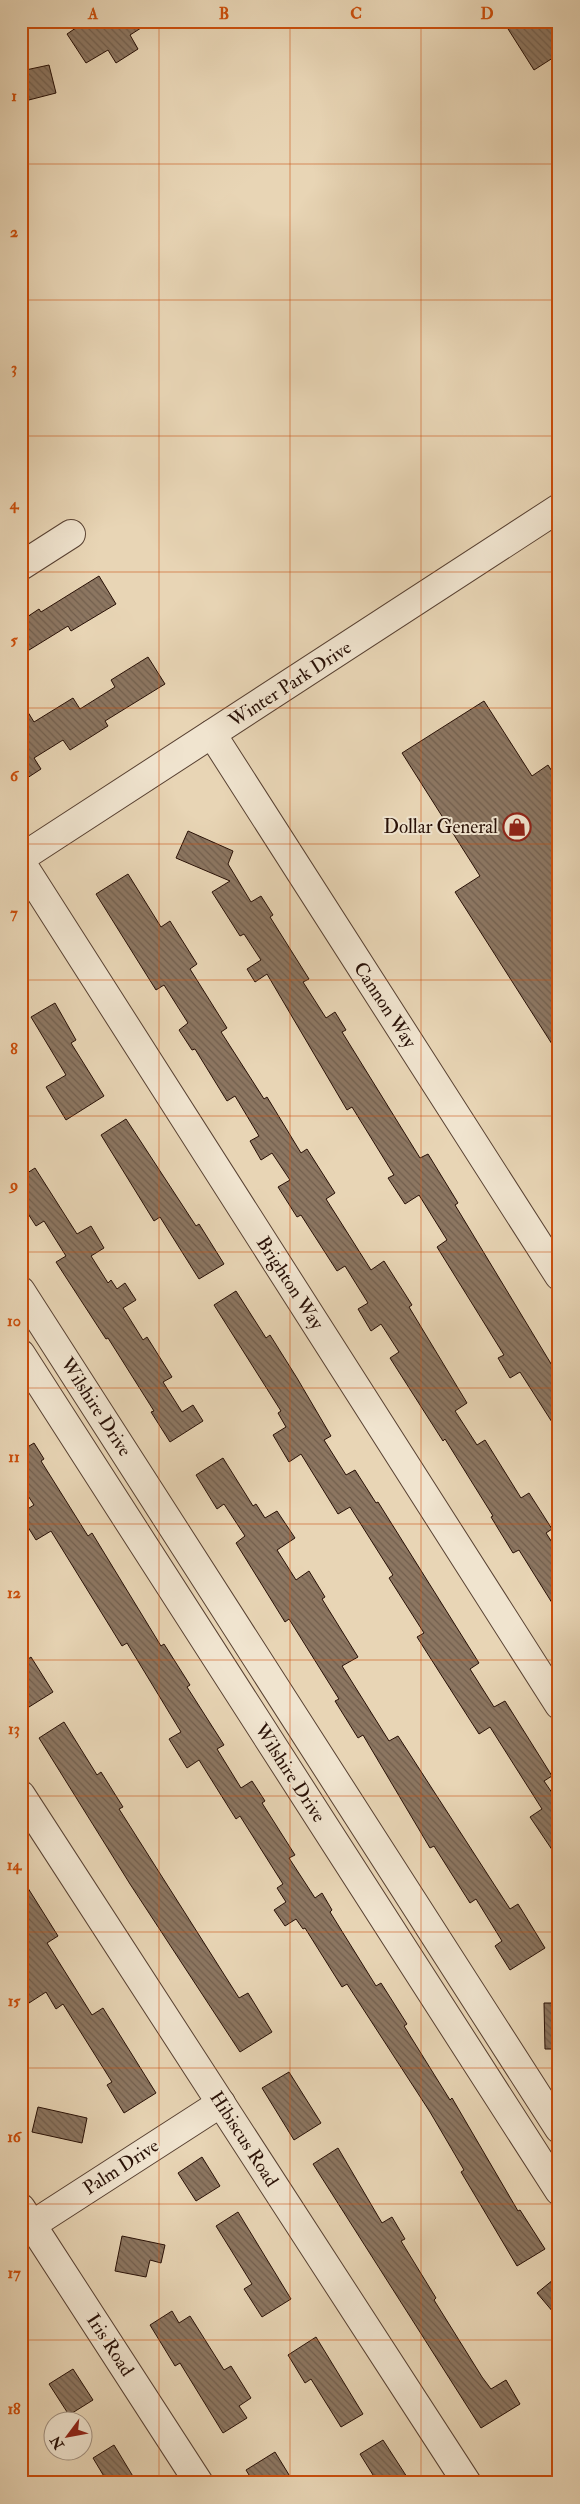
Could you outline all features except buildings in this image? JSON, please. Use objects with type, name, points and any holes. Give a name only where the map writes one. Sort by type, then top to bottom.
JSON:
[{"type":"street","name":"Winter Park Drive","points":[[21,860],[559,508]]},
{"type":"street","points":[[21,566],[71,534]]},
{"type":"street","name":"Cannon Way","points":[[212,734],[559,1276]]},
{"type":"street","name":"Brighton Way","points":[[21,860],[559,1705]]},
{"type":"street","name":"Wilshire Drive","points":[[21,1291],[556,2118]]},
{"type":"street","name":"Wilshire Drive","points":[[21,1354],[559,2191]]},
{"type":"street","points":[[175,1593],[202,1573]]},
{"type":"street","name":"Hibiscus Road","points":[[21,1795],[467,2483]]},
{"type":"street","name":"Palm Drive","points":[[25,2221],[221,2103]]},
{"type":"street","points":[[522,2134],[556,2118]]},
{"type":"street","name":"Iris Road","points":[[25,2221],[199,2483]]},
{"type":"place","name":"Dollar General","points":[[517,827]]}]
